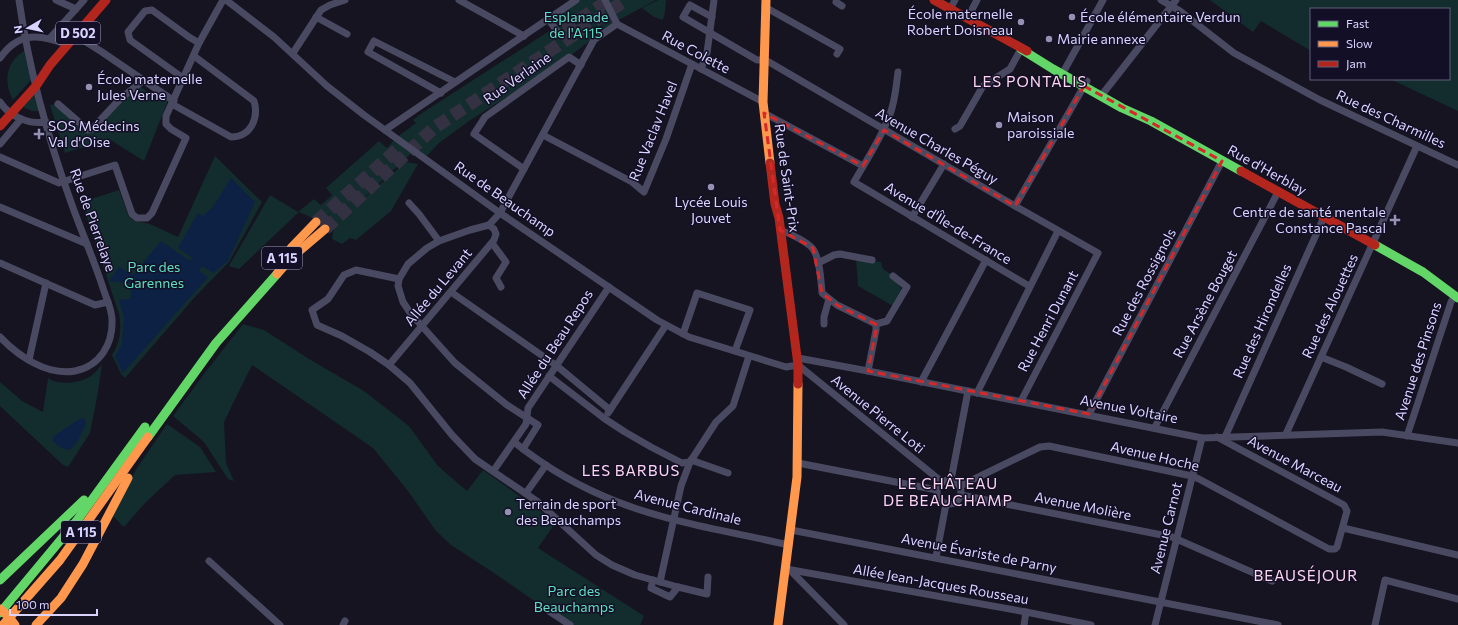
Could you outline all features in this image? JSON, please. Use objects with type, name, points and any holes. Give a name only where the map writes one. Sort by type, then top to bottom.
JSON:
[{"type":"main road","name":"D 502","points":[[0,126],[10,112],[106,0]]},
{"type":"main road","name":"Rue d'Herblay","points":[[934,0],[1022,49],[1064,69],[1086,84]]},
{"type":"main road","name":"Rue de Saint-Prix","points":[[765,3],[764,113],[775,204],[780,230],[798,362],[798,462],[789,545],[788,570],[778,625]]},
{"type":"main road","name":"Rue d'Herblay","points":[[1022,49],[1035,58],[1086,84],[1373,244],[1456,293]]},
{"type":"main road","name":"D 502","points":[[0,120],[10,112]]},
{"type":"main road","name":"A 115","points":[[0,613],[78,520],[125,454],[248,293],[316,222]]},
{"type":"main road","name":"A 115","points":[[3,625],[60,560],[216,343],[291,258],[324,229]]},
{"type":"main road","points":[[36,625],[61,598],[83,564],[151,432]]},
{"type":"main road","points":[[0,580],[83,502],[109,467],[125,454]]},
{"type":"main road","points":[[0,609],[15,625]]},
{"type":"street","name":"Rue de Pierrelaye","points":[[19,0],[25,39],[46,122],[64,181],[108,302],[112,319],[111,336],[103,355],[81,370],[59,372],[43,367],[29,360]]},
{"type":"street","points":[[56,0],[76,9]]},
{"type":"street","points":[[50,38],[84,0]]},
{"type":"street","points":[[0,157],[59,183],[116,165],[132,214],[137,218],[147,218],[152,213],[186,138],[170,129],[166,124],[166,116],[199,43],[223,0]]},
{"type":"street","name":"Rue de Beauchamp","points":[[226,0],[264,28],[342,99],[500,212],[665,325],[689,337],[786,367],[798,362]]},
{"type":"street","points":[[293,53],[316,17],[326,7],[345,0]]},
{"type":"street","points":[[459,0],[524,36]]},
{"type":"street","points":[[385,130],[576,0]]},
{"type":"street","points":[[523,449],[538,425],[507,405],[455,363],[421,327],[411,314],[403,302],[398,286],[398,279],[408,264],[427,248],[439,241],[489,225],[500,212],[594,40],[617,24],[606,0]]},
{"type":"street","points":[[701,69],[707,53],[714,0]]},
{"type":"street","points":[[950,9],[955,0]]},
{"type":"street","points":[[967,19],[977,0]]},
{"type":"street","points":[[1064,69],[1103,0]]},
{"type":"street","name":"Rue des Charmilles","points":[[1161,0],[1174,3],[1180,11],[1234,54],[1320,100],[1458,164]]},
{"type":"street","points":[[765,3],[840,49],[837,54]]},
{"type":"street","points":[[1103,94],[1174,3]]},
{"type":"street","name":"Avenue Charles Péguy","points":[[712,17],[690,5],[683,17],[757,60],[764,60],[1098,253]]},
{"type":"street","points":[[183,78],[130,40],[128,32],[145,11],[152,10],[199,43]]},
{"type":"street","points":[[316,17],[346,34]]},
{"type":"street","points":[[548,19],[557,31]]},
{"type":"street","name":"Rue Colette","points":[[617,24],[763,102]]},
{"type":"street","points":[[77,34],[83,40],[144,80],[173,102],[231,137],[238,137],[246,134],[256,116],[254,101],[194,56]]},
{"type":"street","points":[[0,58],[8,47],[25,39],[37,36],[50,38],[68,45]]},
{"type":"street","points":[[441,93],[368,52],[374,41],[455,82]]},
{"type":"street","points":[[955,129],[960,126],[983,86],[1010,69],[1022,49]]},
{"type":"street","name":"Rue Verlaine","points":[[524,169],[474,134],[485,117],[570,58],[581,64]]},
{"type":"street","name":"Rue Vaclav Havel","points":[[543,135],[636,185],[644,192],[666,139],[692,64]]},
{"type":"street","points":[[764,113],[863,166],[884,130],[890,116],[898,72]]},
{"type":"street","points":[[58,104],[88,130],[92,129],[120,99],[144,80]]},
{"type":"street","points":[[1015,206],[1086,84]]},
{"type":"street","points":[[0,103],[21,119],[33,122],[46,122]]},
{"type":"street","points":[[0,144],[21,119]]},
{"type":"street","name":"Rue des Alouettes","points":[[1286,434],[1417,146]]},
{"type":"street","name":"Rue des Rossignols","points":[[1089,414],[1222,161]]},
{"type":"street","points":[[912,217],[944,164]]},
{"type":"street","name":"Avenue d'Île-de-France","points":[[863,166],[854,182],[1029,286]]},
{"type":"street","name":"Rue Arsène Bouget","points":[[1154,427],[1278,192]]},
{"type":"street","points":[[409,203],[439,241]]},
{"type":"street","points":[[0,207],[87,244]]},
{"type":"street","name":"Rue des Hirondelles","points":[[1225,436],[1324,217]]},
{"type":"street","name":"Allée du Levant","points":[[389,365],[492,243],[496,234],[494,229],[489,225]]},
{"type":"street","points":[[780,230],[813,248],[817,257],[822,293],[829,299],[876,324],[887,321],[907,287],[893,276]]},
{"type":"street","points":[[977,393],[1029,286],[1058,231]]},
{"type":"street","points":[[492,243],[506,262],[496,278],[501,288]]},
{"type":"street","name":"Rue Henri Dunant","points":[[1021,401],[1098,253]]},
{"type":"street","points":[[818,263],[834,254],[872,260]]},
{"type":"street","points":[[921,382],[986,260]]},
{"type":"street","points":[[0,263],[95,305],[108,302]]},
{"type":"street","points":[[398,279],[387,278],[375,273],[356,270],[344,275],[328,299],[312,310],[317,325],[342,336],[389,365],[410,383],[452,435],[475,459],[494,470],[538,502],[596,555],[612,565],[656,581],[707,594],[708,577]]},
{"type":"street","points":[[0,337],[6,344],[29,360],[46,283]]},
{"type":"street","name":"Allée du Beau Repos","points":[[494,470],[526,424],[528,408],[609,287]]},
{"type":"street","points":[[451,292],[557,366],[610,410]]},
{"type":"street","points":[[683,334],[697,293],[750,310],[735,351]]},
{"type":"street","name":"Avenue des Pinsons","points":[[1407,436],[1451,302],[1456,293]]},
{"type":"street","points":[[824,324],[824,317],[829,299]]},
{"type":"street","points":[[868,371],[876,324]]},
{"type":"street","points":[[605,419],[665,325]]},
{"type":"street","points":[[678,587],[670,597],[651,588],[656,581],[674,519],[681,486],[691,461],[716,422],[733,406],[750,356]]},
{"type":"street","points":[[1321,357],[1382,384]]},
{"type":"street","name":"Avenue Voltaire","points":[[798,362],[868,371],[1154,427],[1202,438],[1225,436],[1382,432],[1458,443]]},
{"type":"street","name":"Avenue Pierre Loti","points":[[798,362],[942,482]]},
{"type":"street","points":[[549,376],[605,419],[651,447],[682,463],[691,461],[728,473]]},
{"type":"street","points":[[951,480],[968,391]]},
{"type":"street","name":"Avenue Marceau","points":[[1216,437],[1344,505],[1347,511],[1337,547]]},
{"type":"street","name":"Avenue Carnot","points":[[1155,625],[1202,438]]},
{"type":"street","name":"Avenue Cardinale","points":[[514,442],[546,465],[585,487],[619,502],[674,519],[789,545]]},
{"type":"street","name":"Avenue Hoche","points":[[960,486],[1045,445],[1192,476],[1326,548],[1332,550],[1337,547]]},
{"type":"street","points":[[798,462],[937,490]]},
{"type":"street","points":[[526,493],[546,465]]},
{"type":"street","points":[[951,480],[960,486],[961,495],[957,502],[946,504],[940,500],[937,490],[942,482],[951,480]]},
{"type":"street","name":"Avenue Molière","points":[[961,495],[1172,537],[1272,581]]},
{"type":"street","points":[[936,557],[946,504]]},
{"type":"street","points":[[1343,528],[1458,555]]},
{"type":"street","name":"Avenue Évariste de Parny","points":[[791,530],[936,557],[1278,625]]},
{"type":"street","points":[[209,561],[280,625]]},
{"type":"street","points":[[788,570],[844,625]]},
{"type":"street","name":"Allée Jean-Jacques Rousseau","points":[[788,570],[1091,625]]},
{"type":"street","points":[[1375,625],[1385,580],[1458,598]]},
{"type":"street","points":[[549,611],[570,625]]},
{"type":"street","points":[[1024,625],[1026,612]]},
{"type":"highlighted area","points":[[1084,86],[1222,161],[1089,414],[868,371],[877,325],[837,305],[822,293],[813,248],[780,230],[764,113],[863,166],[884,130],[1015,206]]},
{"type":"green space","name":"Esplanade de l'A115","points":[[576,0],[656,0],[613,23],[569,57],[469,121],[439,143],[425,158],[414,151],[356,205],[406,162],[418,164],[391,211],[356,240],[350,238],[342,244],[332,239],[334,225],[327,232],[315,219],[299,212],[239,269],[229,266],[270,195],[298,212],[314,199],[321,205],[332,195],[326,188],[379,141],[387,148],[396,138],[416,123],[413,120],[419,115],[554,28],[548,20]]},
{"type":"green space","points":[[658,0],[666,0],[663,20],[654,17],[642,8]]},
{"type":"green space","points":[[1210,0],[1458,0],[1458,111],[1392,80],[1450,80],[1450,8],[1310,8],[1310,50],[1261,21],[1253,32]]},
{"type":"green space","points":[[24,51],[31,80],[13,100],[8,86],[8,73],[13,61]]},
{"type":"green space","points":[[138,85],[161,101],[164,96],[169,97],[144,161],[109,139],[65,153],[50,105],[58,104],[88,130]]},
{"type":"green space","points":[[34,90],[40,111],[32,111],[20,106]]},
{"type":"green space","name":"Parc des Garennes","points":[[215,156],[262,202],[229,262],[194,298],[125,378],[121,374],[112,355],[117,346],[120,335],[119,314],[82,202],[119,190],[129,217],[135,221],[150,224],[178,237]]},
{"type":"green space","points":[[856,258],[881,262],[883,269],[892,275],[902,290],[895,307],[858,286]]},
{"type":"green space","name":"Parc des Beauchamps","points":[[243,324],[264,330],[309,359],[364,391],[409,426],[438,466],[467,491],[483,470],[556,522],[538,548],[644,616],[640,625],[570,625],[549,611],[451,545],[436,531],[408,491],[373,448],[252,365],[224,422],[226,463],[234,481],[228,479],[204,442],[173,416]]},
{"type":"green space","points":[[102,364],[90,433],[68,467],[63,465],[0,406],[0,382],[22,401],[43,412],[48,378],[64,383],[75,382],[91,376]]},
{"type":"green space","points":[[167,424],[200,447],[216,472],[175,475],[145,503],[124,527],[112,515],[137,468]]},
{"type":"water","points":[[231,178],[255,202],[228,261],[213,273],[202,266],[199,271],[208,277],[123,373],[115,356],[122,344],[124,317],[119,300],[130,299],[133,284],[109,281],[119,267],[133,275],[161,241],[190,261],[192,258],[178,248],[198,213],[203,216],[213,207]]},
{"type":"water","points":[[83,418],[86,420],[86,424],[77,442],[72,448],[69,450],[56,444],[53,440],[54,436]]},
{"type":"tunnel","points":[[564,30],[609,0]]},
{"type":"tunnel","points":[[325,229],[434,128],[626,0]]},
{"type":"tunnel","points":[[316,222],[400,147]]},
{"type":"traffic: fast","points":[[1021,49],[1122,108],[1151,121],[1241,171]]},
{"type":"traffic: fast","points":[[1375,245],[1423,272],[1458,298]]},
{"type":"traffic: fast","points":[[148,437],[216,343],[277,274]]},
{"type":"traffic: fast","points":[[0,613],[78,519],[145,427]]},
{"type":"traffic: fast","points":[[0,580],[84,500]]},
{"type":"traffic: slow","points":[[766,0],[763,102],[770,163]]},
{"type":"traffic: slow","points":[[291,248],[316,222]]},
{"type":"traffic: slow","points":[[277,274],[291,258],[325,229]]},
{"type":"traffic: slow","points":[[778,625],[797,477],[798,384]]},
{"type":"traffic: slow","points":[[3,625],[60,560],[148,437]]},
{"type":"traffic: slow","points":[[36,625],[61,598],[83,564],[128,478]]},
{"type":"traffic: slow","points":[[0,609],[15,625]]},
{"type":"traffic: jam","points":[[0,126],[36,86],[50,65],[106,0]]},
{"type":"traffic: jam","points":[[934,0],[1027,51]]},
{"type":"traffic: jam","points":[[770,163],[775,204],[779,218],[798,365],[798,384]]},
{"type":"traffic: jam","points":[[1241,171],[1375,245]]},
{"type":"place","name":"École élémentaire Verdun","points":[[1072,17]]},
{"type":"place","name":"École maternelle Robert Doisneau","points":[[1021,22]]},
{"type":"place","name":"Mairie annexe","points":[[1049,39]]},
{"type":"place","name":"École maternelle Jules Verne","points":[[89,87]]},
{"type":"place","name":"Maison paroissiale","points":[[999,125]]},
{"type":"place","name":"SOS Médecins Val d'Oise","points":[[39,134]]},
{"type":"place","name":"Lycée Louis Jouvet","points":[[711,187]]},
{"type":"place","name":"Centre de santé mentale Constance Pascal","points":[[1395,220]]},
{"type":"place","name":"Terrain de sport des Beauchamps","points":[[508,512]]},
{"type":"district","name":"LES PONTALIS","points":[[1030,82]]},
{"type":"district","name":"LES BARBUS","points":[[631,471]]},
{"type":"district","name":"LE CHÂTEAU DE BEAUCHAMP","points":[[948,492]]},
{"type":"district","name":"BEAUSÉJOUR","points":[[1306,576]]}]
